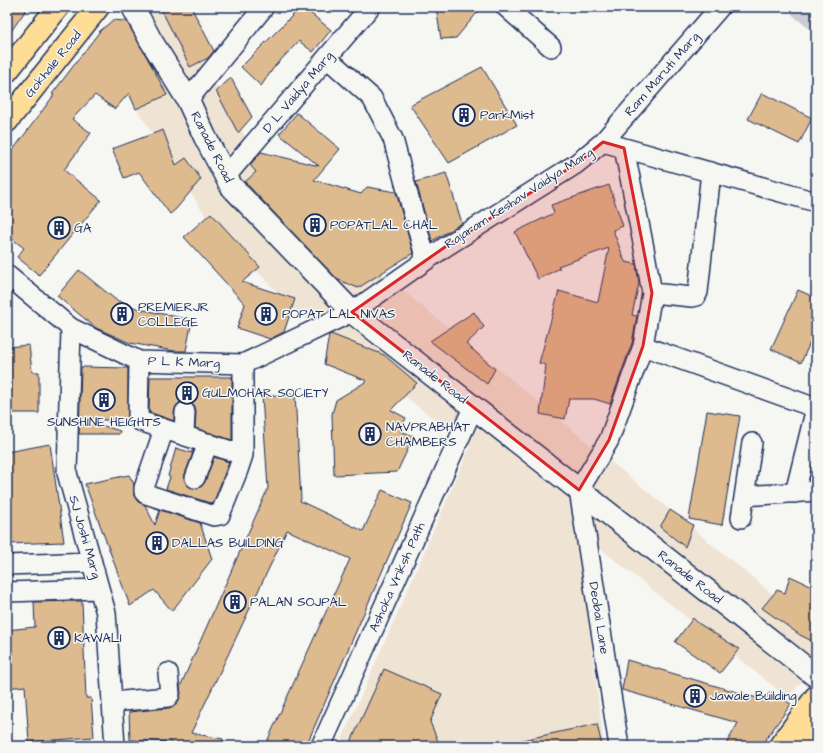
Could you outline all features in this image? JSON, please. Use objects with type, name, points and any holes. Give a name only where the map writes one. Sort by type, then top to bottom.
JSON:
[{"type":"main road","points":[[9,64],[58,7]]},
{"type":"main road","name":"Gokhale Road","points":[[7,121],[98,7]]},
{"type":"main road","points":[[780,746],[816,697]]},
{"type":"main road","points":[[804,746],[816,730]]},
{"type":"street","name":"Ranade Road","points":[[133,7],[150,39],[188,100],[205,137],[231,186],[352,312],[816,676]]},
{"type":"street","points":[[188,100],[264,7]]},
{"type":"street","name":"D L Vaidya Marg","points":[[226,176],[370,7]]},
{"type":"street","points":[[506,7],[524,16],[551,47]]},
{"type":"street","name":"Ram Maruti Marg","points":[[603,142],[720,7]]},
{"type":"street","points":[[327,58],[372,98],[393,139],[426,260]]},
{"type":"street","name":"Rajaram Keshav Vaidya Marg","points":[[352,312],[445,247],[576,164],[603,142],[816,202]]},
{"type":"street","points":[[579,490],[609,440],[642,346],[652,293],[624,148]]},
{"type":"street","points":[[652,293],[692,297],[696,296],[698,292],[710,172]]},
{"type":"street","name":"P L K Marg","points":[[7,275],[71,328],[139,361],[243,364],[352,312]]},
{"type":"street","name":"SJ Joshi Marg","points":[[71,328],[67,473],[106,613],[115,746]]},
{"type":"street","points":[[642,346],[816,408],[794,493]]},
{"type":"street","points":[[139,361],[138,418],[140,421],[243,455]]},
{"type":"street","points":[[164,429],[144,488],[144,492],[146,494],[218,516],[243,455],[243,364]]},
{"type":"street","name":"Ashoka Vriksh Path","points":[[320,746],[473,408]]},
{"type":"street","points":[[184,435],[185,412]]},
{"type":"street","points":[[195,478],[208,443]]},
{"type":"street","points":[[741,518],[752,443]]},
{"type":"street","name":"Deobai Lane","points":[[579,490],[619,746]]},
{"type":"street","points":[[744,496],[816,491]]},
{"type":"street","points":[[7,565],[92,562]]},
{"type":"street","points":[[70,563],[72,590]]},
{"type":"street","points":[[7,592],[99,589]]},
{"type":"street","points":[[112,702],[168,697],[170,694],[168,673]]},
{"type":"highlighted area","points":[[603,142],[624,148],[652,293],[643,346],[609,440],[579,490],[352,312],[445,247],[576,164]]},
{"type":"shaded area","points":[[138,7],[187,7],[194,49],[270,178],[406,293],[816,630],[816,668],[787,697],[577,530],[604,746],[339,746],[470,447],[293,309],[207,218],[102,55]]},
{"type":"building","points":[[7,7],[28,7],[7,37]]},
{"type":"building","points":[[160,7],[191,7],[214,51],[208,58],[190,67]]},
{"type":"building","points":[[301,7],[303,7],[331,30],[313,52],[299,41],[275,66],[261,86],[241,67]]},
{"type":"building","points":[[436,7],[482,7],[456,38],[441,39]]},
{"type":"building","points":[[113,20],[127,22],[167,95],[136,109],[129,93],[115,109],[95,95],[72,119],[91,133],[64,170],[101,200],[39,275],[17,257],[24,248],[7,235],[7,158],[54,95],[52,94],[100,31]]},
{"type":"building","name":"ParkMist","points":[[482,67],[517,125],[449,163],[410,105]]},
{"type":"building","points":[[231,78],[252,117],[238,133],[216,91]]},
{"type":"building","points":[[762,93],[812,118],[799,144],[748,119]]},
{"type":"building","name":"POPATLAL CHAL","points":[[297,113],[340,149],[314,180],[361,194],[367,187],[396,192],[413,253],[358,288],[337,279],[245,182],[256,172],[250,165],[261,152],[319,166],[279,134]]},
{"type":"building","points":[[163,130],[176,165],[186,158],[201,179],[170,214],[139,172],[124,178],[112,149]]},
{"type":"building","points":[[446,173],[462,223],[432,241],[416,182]]},
{"type":"building","points":[[609,185],[623,226],[613,230],[625,262],[636,264],[639,283],[632,315],[637,316],[632,343],[610,404],[594,399],[569,399],[565,419],[540,414],[546,365],[539,363],[559,291],[598,302],[609,248],[558,266],[560,268],[538,279],[515,232],[554,213],[551,205]]},
{"type":"building","points":[[211,213],[260,267],[242,282],[295,299],[284,332],[270,339],[237,328],[245,304],[184,237]]},
{"type":"building","name":"PREMIERJR COLLEGE","points":[[79,270],[116,300],[139,309],[192,320],[186,351],[174,351],[130,343],[96,328],[57,296]]},
{"type":"building","points":[[798,290],[816,298],[816,329],[801,363],[771,349]]},
{"type":"building","points":[[474,312],[484,327],[466,344],[495,369],[487,384],[430,341]]},
{"type":"building","name":"NAVPRABHAT CHAMBERS","points":[[331,334],[384,355],[417,383],[391,410],[406,418],[400,431],[414,436],[397,472],[334,475],[332,414],[336,400],[367,381],[324,364],[329,335]]},
{"type":"building","points":[[29,345],[32,372],[39,372],[39,413],[7,413],[7,347]]},
{"type":"building","name":"SUNSHINE HEIGHTS","points":[[81,367],[128,368],[128,420],[85,420],[120,431],[119,434],[79,434]]},
{"type":"building","name":"GULMOHAR SOCIETY","points":[[150,377],[232,377],[232,440],[195,428],[196,412],[195,407],[191,403],[185,401],[180,402],[176,406],[174,421],[149,412]]},
{"type":"building","points":[[295,394],[300,501],[363,531],[382,490],[412,503],[306,746],[265,746],[350,559],[287,530],[191,733],[223,739],[223,746],[170,746],[171,742],[130,740],[129,712],[169,708],[174,706],[179,700],[181,693],[180,687],[268,488],[262,396]]},
{"type":"building","points":[[707,411],[740,416],[722,525],[689,519]]},
{"type":"building","points":[[50,444],[64,542],[7,544],[7,452]]},
{"type":"building","points":[[176,448],[192,453],[192,450],[194,450],[184,479],[187,485],[192,488],[197,489],[205,482],[214,457],[229,462],[213,504],[166,489]]},
{"type":"building","name":"DALLAS BUILDING","points":[[129,475],[134,484],[134,496],[138,502],[145,505],[155,525],[160,510],[200,523],[212,559],[172,611],[154,590],[130,606],[85,484]]},
{"type":"building","points":[[670,510],[693,525],[685,547],[660,527]]},
{"type":"building","points":[[790,576],[816,588],[816,643],[800,635],[762,608],[777,590],[785,593]]},
{"type":"building","points":[[82,601],[86,698],[91,698],[94,737],[29,742],[25,686],[7,688],[7,630],[35,627],[34,602]]},
{"type":"building","points":[[693,618],[698,623],[739,649],[720,673],[675,642]]},
{"type":"building","name":"Jawale Building","points":[[627,660],[764,700],[771,692],[791,704],[761,746],[725,746],[738,723],[622,690]]},
{"type":"building","points":[[384,669],[442,694],[430,722],[440,746],[349,746]]},
{"type":"building","points":[[597,724],[602,746],[522,746],[522,740]]},
{"type":"tunnel","points":[[798,7],[812,19],[816,16]]},
{"type":"place","name":"ParkMist","points":[[464,115]]},
{"type":"place","name":"POPATLAL CHAL","points":[[315,225]]},
{"type":"place","name":"GA","points":[[59,228]]},
{"type":"place","name":"PREMIERJR COLLEGE","points":[[122,314]]},
{"type":"place","name":"POPAT LAL NIVAS","points":[[266,314]]},
{"type":"place","name":"GULMOHAR SOCIETY","points":[[187,393]]},
{"type":"place","name":"SUNSHINE HEIGHTS","points":[[104,400]]},
{"type":"place","name":"NAVPRABHAT CHAMBERS","points":[[370,434]]},
{"type":"place","name":"DALLAS BUILDING","points":[[157,543]]},
{"type":"place","name":"PALAN SOJPAL","points":[[235,602]]},
{"type":"place","name":"KAWALI","points":[[59,638]]},
{"type":"place","name":"Jawale Building","points":[[695,696]]}]
